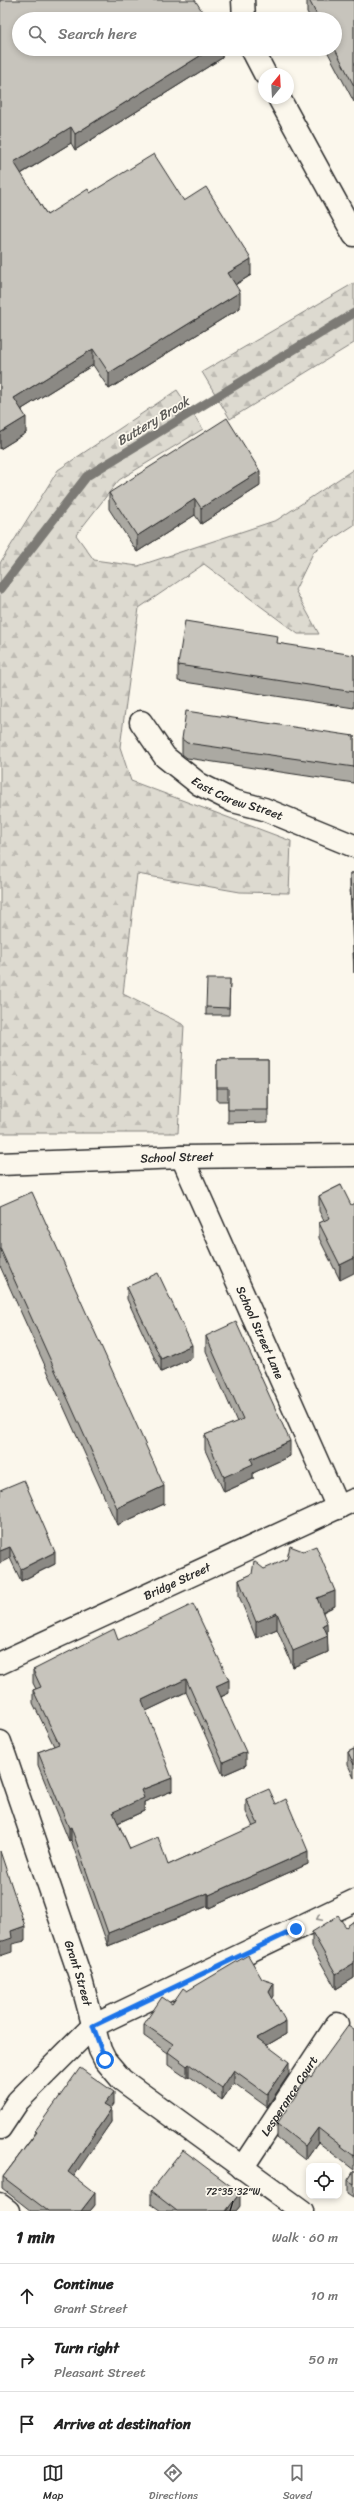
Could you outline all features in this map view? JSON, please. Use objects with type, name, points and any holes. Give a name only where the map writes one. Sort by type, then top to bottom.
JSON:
[{"type":"street","points":[[244,0],[244,12]]},
{"type":"street","points":[[256,56],[262,68]]},
{"type":"street","points":[[282,104],[354,236]]},
{"type":"street","name":"East Carew Street","points":[[141,722],[165,757],[199,784],[233,801],[264,809],[354,846]]},
{"type":"street","name":"School Street","points":[[0,1164],[182,1157],[354,1155]]},
{"type":"street","name":"School Street Lane","points":[[182,1157],[346,1504]]},
{"type":"street","name":"Bridge Street","points":[[0,1663],[346,1504]]},
{"type":"street","name":"Grant Street","points":[[0,1742],[80,1976],[93,2026],[105,2060],[122,2080],[302,2211]]},
{"type":"street","points":[[0,2128],[18,2101],[93,2026],[354,1901]]},
{"type":"street","name":"Lesperance Court","points":[[242,2168],[337,2024]]},
{"type":"street","points":[[0,2205],[8,2211]]},
{"type":"green space","points":[[354,283],[354,343],[230,419],[202,372]]},
{"type":"green space","points":[[177,390],[203,429],[119,480],[76,535],[94,560],[138,566],[277,520],[354,469],[354,525],[314,551],[295,590],[319,634],[298,634],[204,564],[139,608],[120,747],[131,781],[291,841],[289,893],[240,892],[137,874],[123,994],[184,1025],[178,1133],[0,1133],[0,563],[58,470]]},
{"type":"building","points":[[0,0],[195,0],[203,12],[12,12],[12,56],[200,56],[75,134],[71,127],[14,162],[47,215],[88,189],[90,193],[154,154],[184,201],[206,187],[251,259],[228,273],[240,292],[109,373],[93,349],[14,398],[26,417],[0,433]]},
{"type":"building","points":[[309,0],[354,0],[354,86],[339,56],[342,56],[342,12],[315,12]]},
{"type":"building","points":[[227,418],[260,471],[201,508],[195,499],[137,536],[109,493]]},
{"type":"building","points":[[185,621],[278,636],[277,643],[354,655],[354,692],[178,665]]},
{"type":"building","points":[[186,711],[354,736],[354,767],[187,743],[182,739]]},
{"type":"building","points":[[350,873],[354,873],[354,959]]},
{"type":"building","points":[[207,979],[230,979],[229,1008],[206,1007]]},
{"type":"building","points":[[217,1060],[268,1060],[268,1110],[228,1110],[228,1088],[217,1088]]},
{"type":"building","points":[[341,1185],[351,1205],[354,1203],[354,1258],[340,1265],[319,1223],[330,1218],[319,1196]]},
{"type":"building","points":[[32,1192],[164,1486],[117,1508],[0,1248],[0,1206]]},
{"type":"building","points":[[158,1273],[192,1345],[161,1359],[127,1287]]},
{"type":"building","points":[[236,1322],[290,1441],[251,1459],[253,1464],[224,1477],[205,1435],[243,1419],[206,1336]]},
{"type":"building","points":[[24,1480],[55,1552],[21,1569],[10,1547],[0,1551],[0,1490]]},
{"type":"building","points":[[290,1546],[303,1551],[316,1546],[335,1591],[317,1598],[327,1623],[323,1625],[328,1636],[293,1651],[277,1613],[256,1622],[239,1580],[252,1574],[254,1561],[264,1569],[287,1559]]},
{"type":"building","points":[[193,1604],[229,1680],[216,1686],[246,1752],[223,1762],[186,1679],[142,1700],[172,1778],[141,1790],[144,1798],[113,1812],[130,1849],[158,1837],[168,1865],[258,1824],[246,1799],[269,1789],[276,1804],[286,1799],[308,1851],[209,1895],[208,1893],[108,1933],[71,1827],[69,1828],[38,1752],[59,1744],[33,1690],[41,1687],[33,1670],[114,1629],[118,1640]]},
{"type":"building","points":[[354,1749],[354,1765],[348,1752]]},
{"type":"building","points":[[0,1851],[25,1926],[11,1931],[12,1938],[0,1942]]},
{"type":"building","points":[[338,1916],[346,1927],[354,1921],[354,1963],[336,1974],[312,1932]]},
{"type":"building","points":[[248,1955],[262,1979],[274,1983],[269,1992],[286,2022],[257,2038],[289,2062],[267,2094],[234,2070],[222,2088],[189,2064],[187,2066],[168,2052],[173,2044],[144,2024],[162,1997],[172,2004],[183,1988],[187,1991]]},
{"type":"building","points":[[348,2026],[354,2030],[354,2156],[318,2128],[305,2146],[277,2124],[309,2075],[311,2077]]},
{"type":"building","points":[[80,2068],[114,2092],[104,2105],[111,2109],[68,2172],[95,2193],[81,2211],[48,2211],[3,2177],[37,2132],[35,2131]]},
{"type":"building","points":[[183,2150],[240,2193],[226,2211],[177,2211],[151,2191]]},
{"type":"building","points":[[354,2171],[354,2184],[348,2180]]},
{"type":"waterway","name":"Buttery Brook","points":[[0,589],[87,476],[354,313]]},
{"type":"route","points":[[105,2060],[100,2050],[93,2026],[296,1929]]}]
